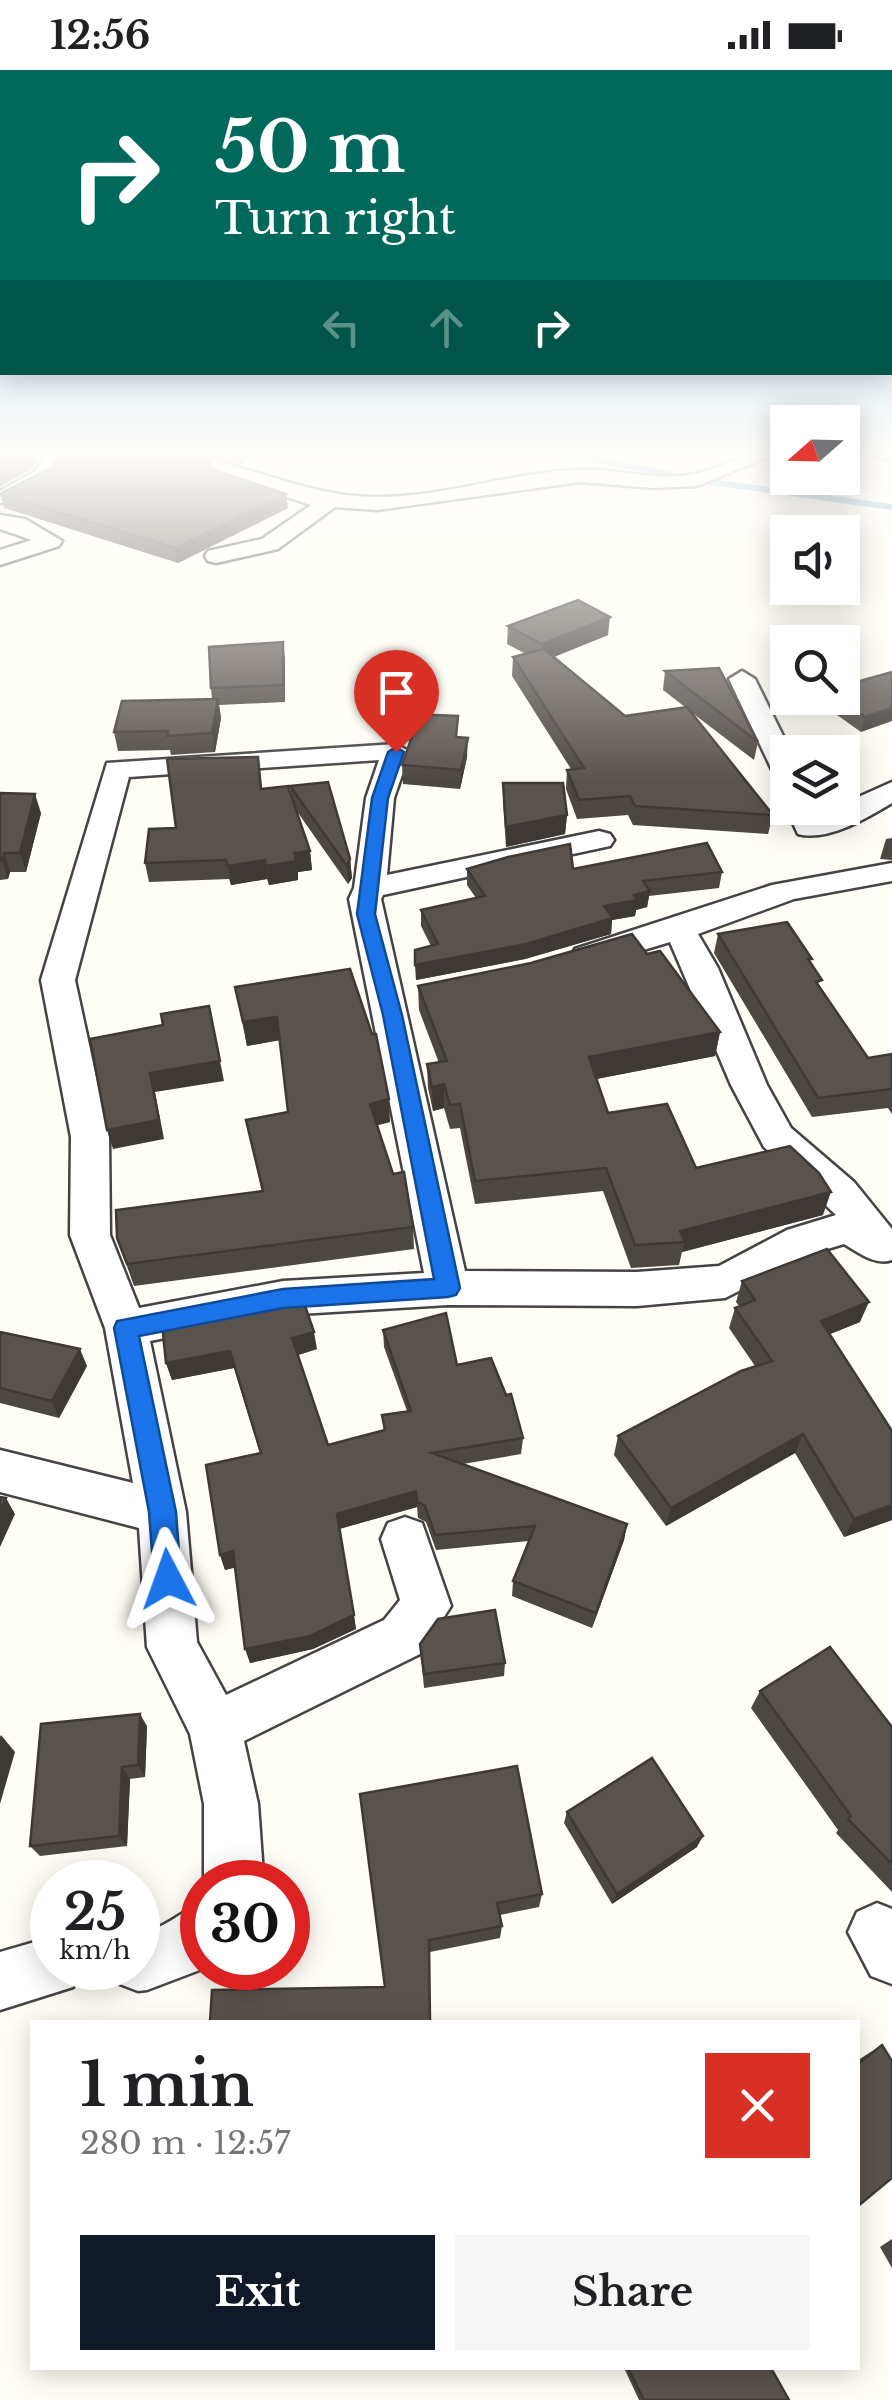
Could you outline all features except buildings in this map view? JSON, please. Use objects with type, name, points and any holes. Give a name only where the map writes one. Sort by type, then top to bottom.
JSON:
[{"type":"street","points":[[742,679],[770,737]]},
{"type":"street","points":[[234,1860],[231,1804],[215,1728],[172,1647],[162,1512],[126,1328],[90,1234],[90,1137],[58,980],[117,769],[192,766],[284,755],[396,752],[380,798],[366,914],[389,1002],[448,1288]]},
{"type":"street","points":[[860,810],[892,792]]},
{"type":"street","points":[[811,825],[855,878]]},
{"type":"street","points":[[370,888],[599,840]]},
{"type":"street","points":[[547,968],[728,915],[769,896],[892,872]]},
{"type":"street","points":[[679,929],[701,968],[749,1085],[778,1137],[840,1192],[888,1253]]},
{"type":"street","points":[[389,1002],[424,994]]},
{"type":"street","points":[[126,1328],[283,1298],[448,1288],[637,1289],[725,1282],[802,1241],[848,1226],[888,1253]]},
{"type":"street","points":[[0,1471],[162,1512]]},
{"type":"street","points":[[215,1728],[402,1637],[426,1606],[405,1539]]},
{"type":"street","points":[[0,1981],[30,1972]]},
{"type":"route","points":[[168,1579],[162,1512],[126,1328],[283,1298],[448,1288],[392,1015],[366,914],[380,798],[396,752]]}]
